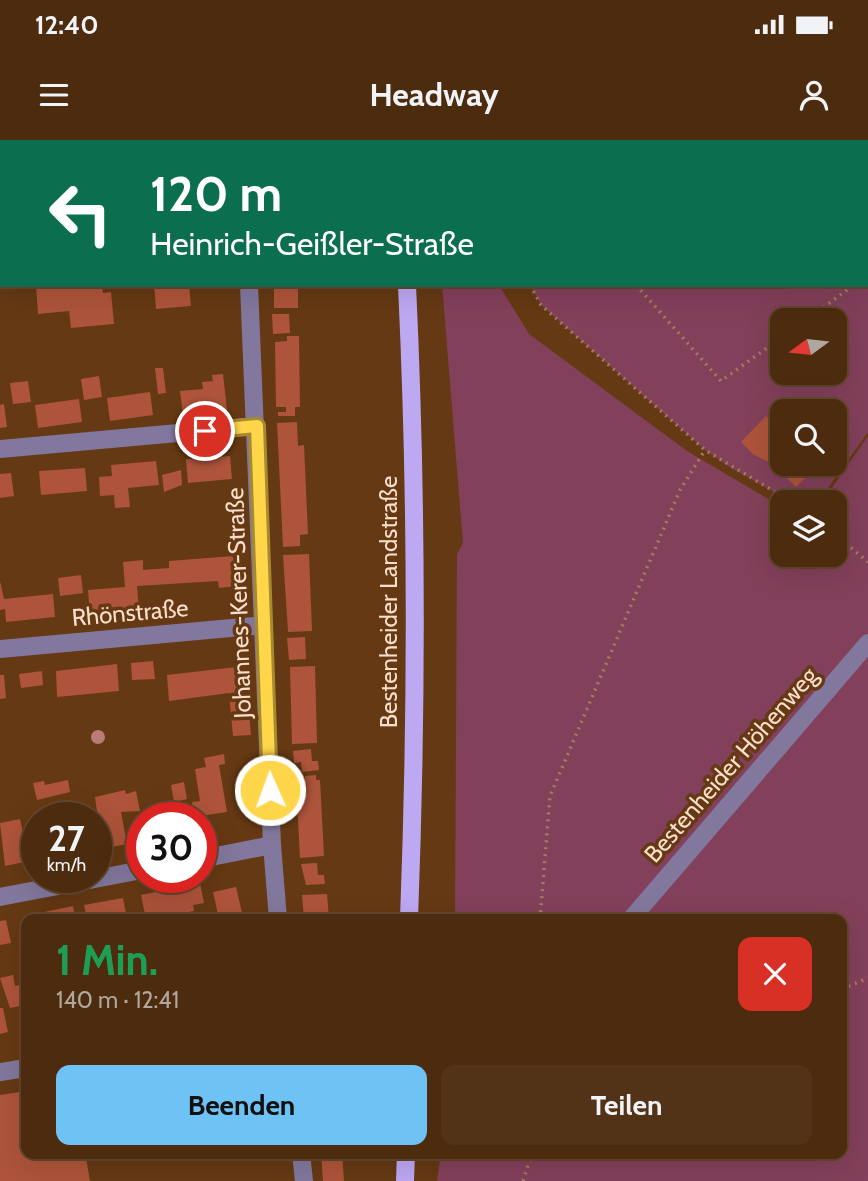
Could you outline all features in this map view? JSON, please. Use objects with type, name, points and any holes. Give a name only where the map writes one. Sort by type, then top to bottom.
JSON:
[{"type":"main road","name":"Bestenheider Landstraße","points":[[407,287],[415,502],[414,779],[409,914]]},
{"type":"main road","points":[[405,1181],[406,1159]]},
{"type":"street","name":"Johannes-Kerer-Straße","points":[[249,287],[257,426],[272,845],[278,914]]},
{"type":"street","points":[[0,449],[257,426]]},
{"type":"street","name":"Rhönstraße","points":[[0,649],[264,625]]},
{"type":"street","name":"Bestenheider Höhenweg","points":[[635,914],[868,643]]},
{"type":"street","points":[[217,856],[272,845]]},
{"type":"street","points":[[0,897],[126,873]]},
{"type":"street","points":[[0,1072],[21,1069]]},
{"type":"street","points":[[302,1159],[304,1181]]},
{"type":"path","points":[[531,287],[541,305],[705,450],[772,490]]},
{"type":"path","points":[[638,287],[721,381],[770,346]]},
{"type":"path","points":[[822,308],[851,287]]},
{"type":"path","points":[[540,914],[550,796],[680,490],[705,450]]},
{"type":"path","points":[[847,544],[868,562]]},
{"type":"path","points":[[847,987],[868,978]]},
{"type":"path","points":[[523,1181],[530,1159]]},
{"type":"shaded area","points":[[442,287],[500,287],[529,334],[687,451],[770,500],[770,567],[847,567],[847,490],[830,490],[840,476],[847,476],[847,466],[868,436],[868,1181],[437,1181],[440,1159],[847,1159],[847,914],[455,914],[457,554],[463,543]]},
{"type":"shaded area","points":[[531,287],[868,287],[868,432],[847,461],[847,399],[770,399],[770,476],[837,476],[827,490],[771,490],[705,450],[541,305]]},
{"type":"building","points":[[36,287],[102,287],[103,293],[111,292],[114,324],[71,328],[69,311],[38,314]]},
{"type":"building","points":[[154,287],[189,287],[191,306],[156,309]]},
{"type":"building","points":[[274,287],[298,287],[298,308],[274,308]]},
{"type":"building","points":[[272,314],[289,314],[290,333],[273,334]]},
{"type":"building","points":[[287,336],[299,336],[300,407],[295,407],[295,416],[278,416],[278,412],[286,412],[286,407],[276,407],[275,342],[287,341]]},
{"type":"building","points":[[155,368],[163,368],[166,393],[158,394]]},
{"type":"building","points":[[223,374],[227,410],[183,415],[180,391],[203,389],[202,382],[213,381],[212,375]]},
{"type":"building","points":[[99,376],[102,397],[84,400],[81,379]]},
{"type":"building","points":[[28,381],[31,402],[13,404],[10,383]]},
{"type":"building","points":[[150,392],[153,415],[110,421],[107,398]]},
{"type":"building","points":[[79,399],[82,422],[38,428],[35,405]]},
{"type":"building","points":[[4,404],[7,427],[0,428],[0,405]]},
{"type":"building","points":[[766,416],[770,421],[770,462],[754,455],[741,442]]},
{"type":"building","points":[[297,422],[298,446],[304,445],[308,534],[300,535],[300,546],[283,547],[277,423]]},
{"type":"building","points":[[230,456],[232,479],[188,483],[186,459]]},
{"type":"building","points":[[156,461],[159,485],[128,488],[130,507],[115,508],[114,495],[100,496],[99,477],[112,476],[111,465]]},
{"type":"building","points":[[85,468],[87,491],[41,495],[39,471]]},
{"type":"building","points":[[181,470],[182,485],[164,492],[162,475]]},
{"type":"building","points":[[11,473],[14,496],[0,498],[0,474]]},
{"type":"building","points":[[785,476],[807,476],[796,487]]},
{"type":"building","points":[[309,554],[312,631],[288,632],[283,555]]},
{"type":"building","points":[[233,556],[236,586],[219,588],[218,581],[137,586],[139,612],[90,616],[88,590],[125,587],[123,562],[143,560],[143,570],[169,568],[169,561]]},
{"type":"building","points":[[81,575],[83,593],[60,596],[58,578]]},
{"type":"building","points":[[0,581],[4,599],[53,594],[55,617],[6,622],[5,609],[0,610]]},
{"type":"building","points":[[305,637],[306,659],[289,660],[287,638]]},
{"type":"building","points":[[153,661],[155,679],[132,680],[131,663]]},
{"type":"building","points":[[117,664],[119,691],[57,697],[56,671]]},
{"type":"building","points":[[245,666],[251,735],[233,736],[229,693],[169,701],[167,675]]},
{"type":"building","points":[[315,666],[317,743],[292,744],[290,667]]},
{"type":"building","points":[[42,671],[43,685],[21,688],[19,674]]},
{"type":"building","points":[[0,675],[4,675],[6,698],[0,699]]},
{"type":"building","points":[[311,749],[312,761],[318,761],[319,770],[302,772],[301,762],[294,763],[293,751]]},
{"type":"building","points":[[224,754],[225,764],[219,765],[227,812],[217,814],[217,802],[192,802],[200,801],[195,769],[206,767],[204,758]]},
{"type":"building","points":[[316,775],[316,780],[320,780],[324,856],[300,858],[296,782],[305,781],[305,776]]},
{"type":"building","points":[[68,780],[70,792],[37,800],[33,783],[44,781],[45,785]]},
{"type":"building","points":[[184,782],[187,799],[174,802],[171,785]]},
{"type":"building","points":[[125,790],[126,794],[136,791],[138,802],[126,802],[126,812],[121,812],[126,844],[112,847],[112,802],[96,802],[95,797]]},
{"type":"building","points":[[20,819],[21,863],[5,866],[0,823]]},
{"type":"building","points":[[317,863],[318,875],[324,875],[325,884],[306,885],[301,864]]},
{"type":"building","points":[[236,887],[242,914],[218,914],[213,893]]},
{"type":"building","points":[[202,893],[204,903],[193,905],[194,911],[145,914],[141,895]]},
{"type":"building","points":[[327,894],[329,914],[304,914],[302,895]]},
{"type":"building","points":[[123,898],[126,914],[86,914],[84,905]]},
{"type":"building","points":[[73,906],[74,914],[35,914]]},
{"type":"building","points":[[6,920],[11,943],[0,945],[0,921]]},
{"type":"building","points":[[13,975],[15,986],[21,985],[21,1006],[10,1008],[0,978]]},
{"type":"building","points":[[0,1008],[3,1008],[8,1032],[0,1034]]},
{"type":"building","points":[[21,1092],[21,1159],[86,1159],[90,1181],[0,1181],[0,1095]]},
{"type":"building","points":[[321,1159],[342,1159],[344,1181],[323,1181]]},
{"type":"route","points":[[205,431],[257,426],[270,790]]}]
